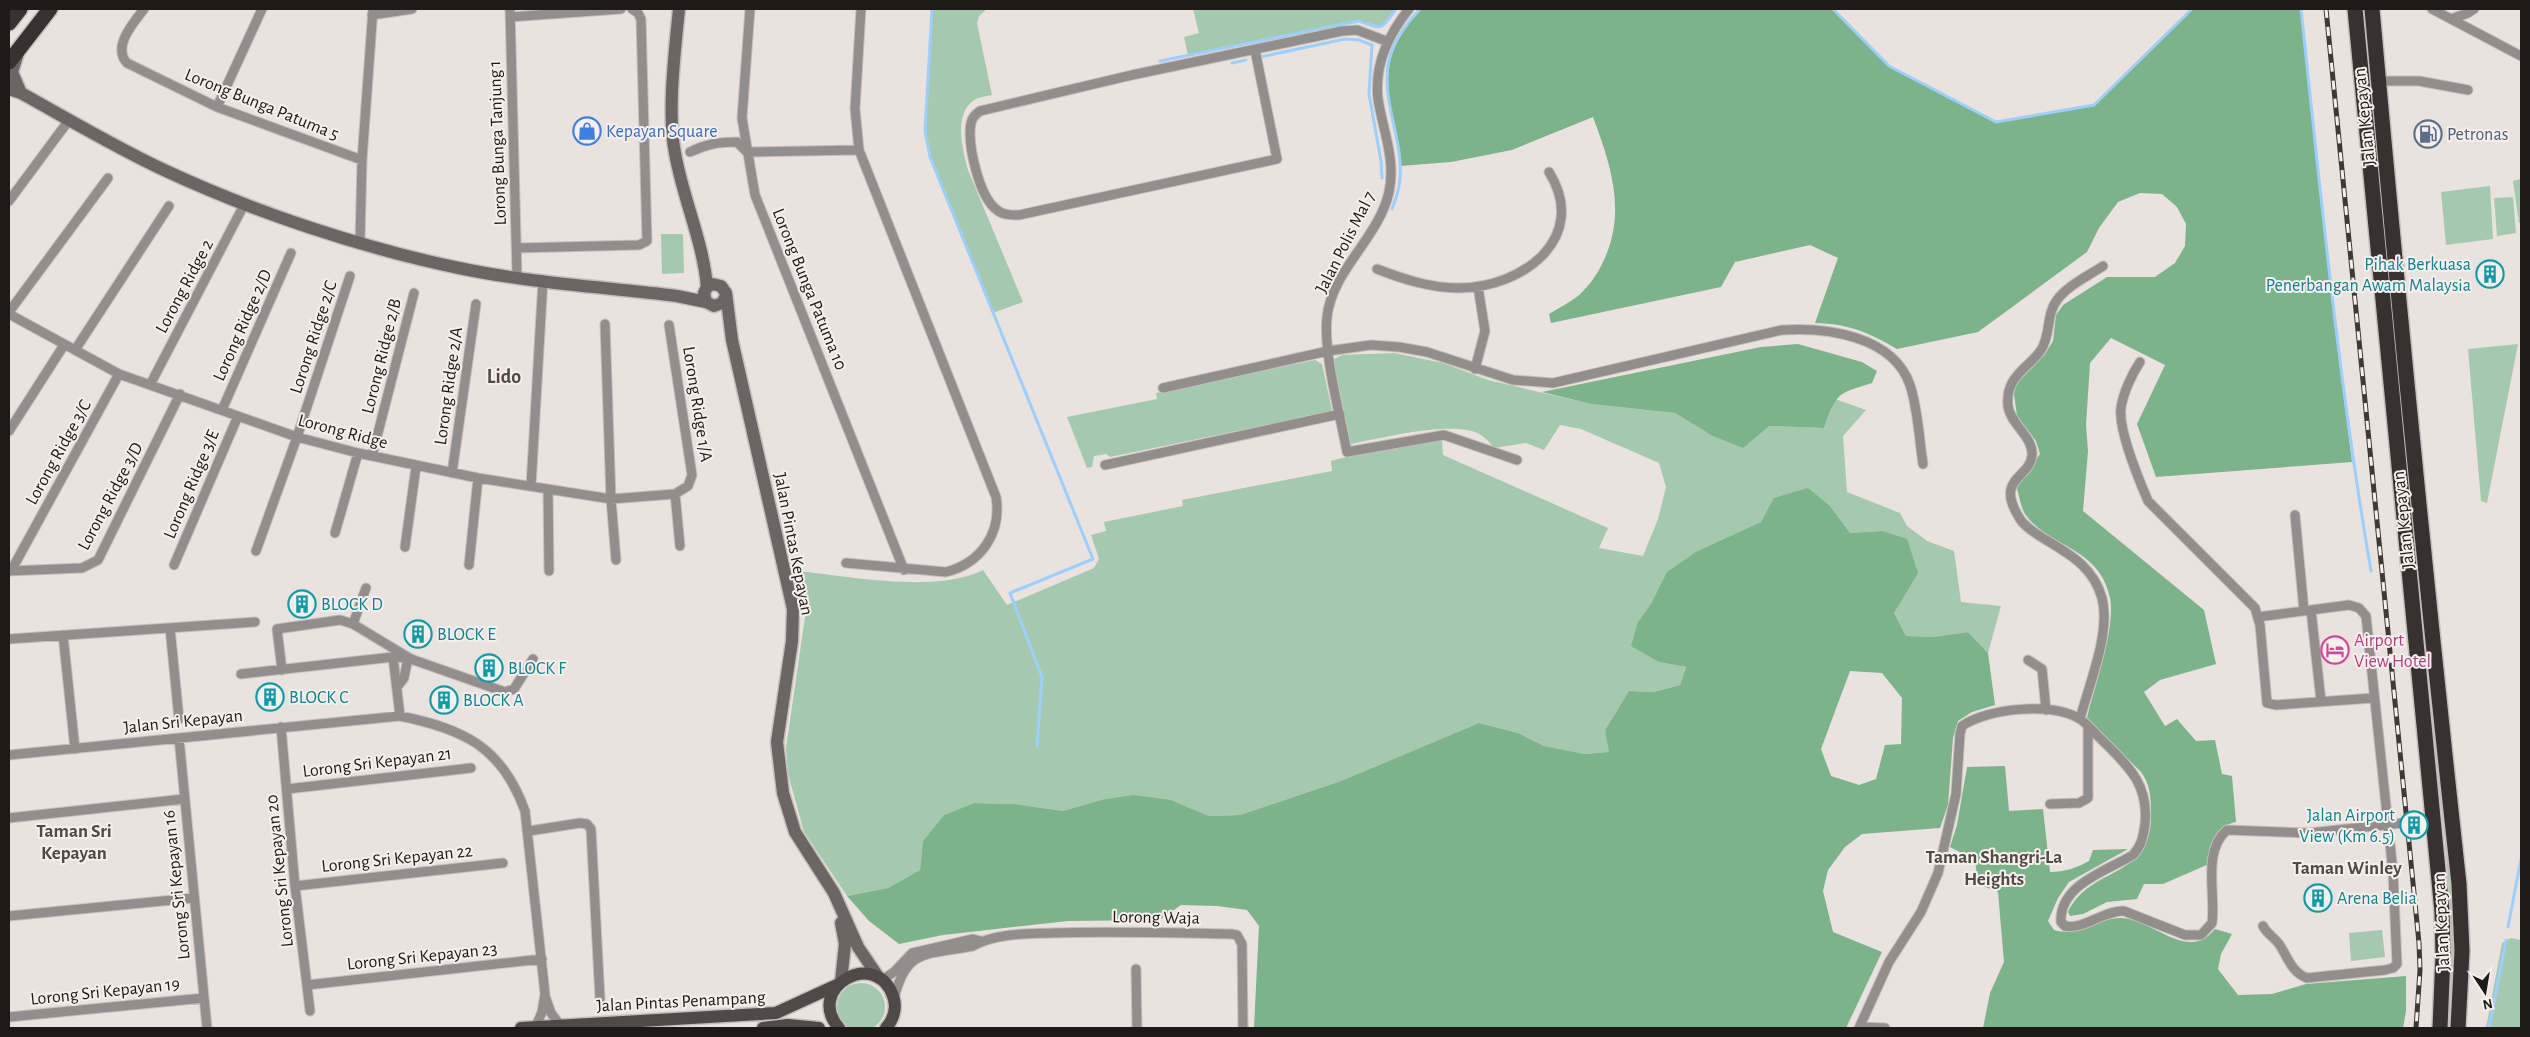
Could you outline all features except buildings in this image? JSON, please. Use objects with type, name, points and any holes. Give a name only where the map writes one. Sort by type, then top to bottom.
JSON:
[{"type":"highway","points":[[9,23],[20,9]]},
{"type":"highway","points":[[9,62],[21,44],[50,9]]},
{"type":"highway","name":"Jalan Kepayan","points":[[2355,9],[2442,929],[2440,1028]]},
{"type":"highway","name":"Jalan Kepayan","points":[[2372,9],[2404,361],[2459,884],[2462,951],[2458,1028]]},
{"type":"main road","name":"Jalan Pintas Penampang","points":[[521,1028],[776,1013],[859,974],[880,979]]},
{"type":"main road","points":[[880,979],[889,987],[894,999],[892,1028]]},
{"type":"main road","points":[[839,983],[832,992],[830,1006],[832,1019],[839,1028]]},
{"type":"main road","points":[[886,1028],[894,1013]]},
{"type":"main road","name":"Jalan Pintas Penampang","points":[[763,1028],[788,1025],[820,1028]]},
{"type":"street","name":"Lorong Bunga Patuma 5","points":[[144,9],[121,45],[120,51],[124,60],[217,107],[362,160]]},
{"type":"street","points":[[217,107],[262,9]]},
{"type":"street","points":[[360,242],[362,160],[373,12],[412,9]]},
{"type":"street","points":[[510,13],[621,9]]},
{"type":"street","points":[[516,248],[640,246],[647,240],[641,19],[638,12],[632,9]]},
{"type":"street","points":[[679,9],[673,142],[677,165],[700,242],[707,296]]},
{"type":"street","name":"Lorong Bunga Patuma 10","points":[[750,9],[742,118],[753,187],[904,570]]},
{"type":"street","points":[[846,562],[904,570],[946,572],[968,564],[985,547],[992,536],[998,512],[996,497],[859,150],[855,109],[860,9]]},
{"type":"street","name":"Jalan Polis Mal 7","points":[[1409,9],[1386,41],[1381,59],[1378,98],[1390,151],[1389,193],[1376,223],[1335,291],[1327,315],[1328,351],[1347,452],[1444,435],[1517,460]]},
{"type":"street","points":[[2432,9],[2521,56]]},
{"type":"street","points":[[2451,18],[2468,13],[2474,9]]},
{"type":"street","name":"Lorong Bunga Tanjung 1","points":[[510,13],[517,276]]},
{"type":"street","points":[[1255,50],[1277,158],[1027,214],[1011,215],[1002,213],[990,203],[980,184],[972,148],[971,123],[980,111],[1255,50],[1342,31],[1357,30],[1386,41]]},
{"type":"street","points":[[21,44],[12,72],[15,91],[165,170],[245,203],[360,242],[459,268],[676,296],[707,296],[722,303],[724,292],[715,284],[707,296]]},
{"type":"street","points":[[2380,81],[2419,81],[2468,90]]},
{"type":"street","points":[[9,201],[69,120]]},
{"type":"street","points":[[690,152],[706,144],[719,142],[737,142],[747,152],[859,150]]},
{"type":"street","points":[[1377,269],[1413,282],[1439,288],[1478,287],[1500,281],[1520,272],[1544,254],[1554,242],[1561,226],[1563,209],[1559,190],[1549,172]]},
{"type":"street","points":[[9,313],[108,178]]},
{"type":"street","name":"Lorong Ridge 2","points":[[151,383],[245,203]]},
{"type":"street","points":[[75,350],[169,206]]},
{"type":"street","name":"Jalan Pintas Kepayan","points":[[700,242],[724,292],[732,340],[793,609],[792,641],[777,742],[783,794],[795,832],[834,893],[858,947],[880,979]]},
{"type":"street","name":"Lorong Ridge 2/D","points":[[222,410],[291,253]]},
{"type":"street","points":[[2080,719],[2103,633],[2105,619],[2103,602],[2091,572],[2080,561],[2037,534],[2020,519],[2011,498],[2010,489],[2016,477],[2029,463],[2032,455],[2030,444],[2012,418],[2008,407],[2008,395],[2012,382],[2020,370],[2041,351],[2047,339],[2051,313],[2057,299],[2103,266]]},
{"type":"street","name":"Lorong Ridge 2/C","points":[[256,551],[297,436],[350,276]]},
{"type":"street","points":[[530,486],[543,280]]},
{"type":"street","points":[[1475,369],[1485,331],[1478,287]]},
{"type":"street","name":"Lorong Ridge 2/B","points":[[372,456],[414,293]]},
{"type":"street","name":"Jalan Pintas Kepayan","points":[[707,296],[723,318],[732,340]]},
{"type":"street","name":"Lorong Ridge 2/A","points":[[452,473],[476,304]]},
{"type":"street","name":"Lorong Ridge","points":[[9,313],[64,346],[119,374],[151,383],[297,436],[358,453],[478,478],[611,499],[675,494],[688,486]]},
{"type":"street","points":[[605,324],[611,499],[616,560]]},
{"type":"street","name":"Lorong Ridge 1/A","points":[[669,325],[692,475],[688,486]]},
{"type":"street","points":[[1163,388],[1328,351],[1371,345],[1399,346],[1427,352],[1513,380],[1553,383],[1782,330],[1807,329],[1834,332],[1858,339],[1880,349],[1902,370],[1913,396],[1923,464]]},
{"type":"street","points":[[9,431],[64,346]]},
{"type":"street","points":[[2140,362],[2121,408],[2122,426],[2148,501],[2256,608],[2267,703],[2276,705],[2374,698]]},
{"type":"street","name":"Lorong Ridge 3/C","points":[[10,571],[119,374]]},
{"type":"street","name":"Lorong Ridge 3/D","points":[[10,571],[82,568],[98,560],[180,394]]},
{"type":"street","points":[[1105,465],[1340,414]]},
{"type":"street","name":"Lorong Ridge 3/E","points":[[174,565],[238,416]]},
{"type":"street","points":[[335,533],[358,453]]},
{"type":"street","points":[[405,547],[416,466]]},
{"type":"street","points":[[469,565],[478,478]]},
{"type":"street","points":[[548,490],[549,571]]},
{"type":"street","points":[[675,494],[680,546]]},
{"type":"street","points":[[2295,515],[2321,701]]},
{"type":"street","points":[[353,624],[366,588]]},
{"type":"street","points":[[2258,617],[2349,605],[2362,610],[2366,616],[2393,872],[2397,964],[2393,968],[2307,978],[2299,975],[2293,969],[2280,945],[2263,926]]},
{"type":"street","points":[[282,670],[276,632],[279,628],[334,620],[353,624],[409,658],[508,692],[514,689],[533,660]]},
{"type":"street","points":[[9,640],[255,622]]},
{"type":"street","points":[[170,628],[179,719]]},
{"type":"street","points":[[63,636],[75,749]]},
{"type":"street","points":[[241,674],[393,657],[409,658]]},
{"type":"street","points":[[393,657],[400,716]]},
{"type":"street","points":[[397,687],[404,678],[409,658]]},
{"type":"street","points":[[2028,660],[2042,668],[2046,710]]},
{"type":"street","points":[[1885,1028],[1859,1028],[1889,962],[1921,912],[1938,873],[1956,794],[1962,726],[1970,721],[1996,713],[2046,710],[2080,719],[2136,777],[2142,786],[2146,816],[2140,848],[2133,855],[2072,891],[2060,913],[2061,922],[2064,926],[2076,926],[2116,910],[2124,911],[2186,935],[2201,935],[2212,923],[2213,856],[2216,844],[2228,830],[2308,832],[2431,820]]},
{"type":"street","name":"Jalan Sri Kepayan","points":[[9,755],[400,716],[435,723],[465,736],[487,750],[505,768],[518,792],[529,831],[545,994],[551,1013],[560,1025]]},
{"type":"street","points":[[2050,804],[2079,803],[2088,798],[2088,726]]},
{"type":"street","name":"Lorong Sri Kepayan 20","points":[[281,727],[295,886],[310,1011]]},
{"type":"street","name":"Lorong Sri Kepayan 16","points":[[179,738],[207,1028]]},
{"type":"street","name":"Lorong Sri Kepayan 21","points":[[287,789],[471,768]]},
{"type":"street","points":[[9,818],[184,799]]},
{"type":"street","points":[[529,831],[580,823],[587,824],[591,829],[600,999]]},
{"type":"street","name":"Lorong Sri Kepayan 22","points":[[295,886],[503,863]]},
{"type":"street","name":"Jalan Pintas Kepayan","points":[[834,893],[845,944],[839,983]]},
{"type":"street","points":[[9,916],[193,898]]},
{"type":"street","name":"Lorong Waja","points":[[894,999],[901,974],[916,957],[973,946],[981,941],[1006,936],[1082,932],[1237,935],[1242,944],[1243,1028]]},
{"type":"street","name":"Lorong Waja","points":[[880,979],[894,972],[912,953],[973,939],[981,941]]},
{"type":"street","name":"Lorong Sri Kepayan 23","points":[[307,985],[542,959]]},
{"type":"street","points":[[1136,969],[1137,1028]]},
{"type":"street","name":"Jalan Sri Kepayan","points":[[536,1026],[542,1012],[545,994]]},
{"type":"street","name":"Lorong Sri Kepayan 19","points":[[9,1017],[204,998]]},
{"type":"green space","points":[[932,9],[987,9],[979,16],[977,23],[992,95],[976,99],[964,113],[961,132],[962,143],[968,170],[1023,302],[993,313],[930,157],[925,131]]},
{"type":"green space","points":[[1193,9],[1396,9],[1381,26],[1359,21],[1188,55],[1184,37],[1199,33]]},
{"type":"green space","points":[[1420,9],[1833,9],[1889,66],[1996,122],[2094,105],[2192,9],[2301,9],[2335,329],[2352,462],[2156,477],[2137,424],[2165,365],[2111,338],[2090,363],[2086,425],[2088,451],[2083,511],[2204,610],[2216,664],[2160,680],[2144,692],[2165,726],[2177,719],[2196,741],[2215,740],[2222,774],[2232,776],[2236,822],[2223,827],[2218,832],[2212,843],[2209,864],[2163,884],[2144,884],[2137,899],[2107,902],[2083,914],[2070,916],[2068,912],[2078,897],[2091,886],[2132,861],[2142,850],[2149,834],[2150,796],[2148,786],[2141,772],[2087,718],[2110,625],[2110,598],[2104,581],[2096,568],[2085,558],[2035,525],[2025,514],[2017,488],[2040,454],[2036,441],[2017,416],[2014,394],[2016,384],[2045,354],[2053,341],[2056,315],[2063,305],[2107,277],[2155,277],[2175,263],[2185,246],[2186,224],[2177,207],[2162,194],[2140,193],[2118,202],[2099,228],[2087,252],[1978,332],[1897,349],[1858,330],[1838,325],[1815,323],[1838,258],[1810,245],[1735,262],[1721,287],[1551,323],[1549,314],[1578,296],[1595,276],[1610,244],[1614,225],[1614,189],[1606,153],[1593,117],[1512,150],[1451,162],[1400,166],[1388,85],[1389,67],[1394,49],[1404,30]]},
{"type":"green space","points":[[2361,9],[2364,9],[2380,162],[2396,366],[2451,889],[2454,958],[2449,1028],[2447,1028],[2451,983],[2451,937],[2449,892],[2424,665]]},
{"type":"green space","points":[[2521,179],[2521,223],[2519,223],[2513,181]]},
{"type":"green space","points":[[2490,186],[2493,239],[2446,245],[2441,192]]},
{"type":"green space","points":[[2513,197],[2516,233],[2497,236],[2494,198]]},
{"type":"green space","points":[[661,234],[683,234],[684,273],[662,274]]},
{"type":"green space","points":[[1798,344],[1862,362],[1877,371],[1872,383],[1839,396],[1824,428],[1769,426],[1743,448],[1711,435],[1675,413],[1591,404],[1542,392],[1761,347]]},
{"type":"green space","points":[[2518,344],[2487,503],[2481,501],[2468,349]]},
{"type":"green space","points":[[1394,353],[1443,363],[1488,380],[1591,404],[1675,413],[1711,435],[1769,426],[1824,428],[1835,399],[1866,410],[1843,436],[1847,492],[1900,513],[1907,526],[1927,541],[1954,551],[1961,602],[2001,606],[1988,653],[1968,632],[1933,637],[1906,636],[1894,613],[1904,594],[1882,531],[1850,533],[1830,506],[1808,489],[1775,498],[1761,522],[1732,536],[1652,602],[1638,622],[1659,662],[1686,667],[1680,685],[1652,692],[1629,691],[1605,730],[1610,752],[1585,754],[1544,746],[1518,733],[1479,723],[1341,781],[1240,815],[1209,816],[1171,800],[1101,800],[1063,811],[1015,804],[974,803],[944,815],[923,841],[920,870],[888,888],[847,896],[804,832],[788,774],[786,748],[806,610],[797,571],[866,579],[917,582],[941,581],[963,577],[983,570],[1007,605],[1094,568],[1099,559],[1091,535],[1106,531],[1104,522],[1183,506],[1182,500],[1332,471],[1331,461],[1358,454],[1400,445],[1442,441],[1443,455],[1608,528],[1599,548],[1643,556],[1658,519],[1666,487],[1659,463],[1581,429],[1560,425],[1544,450],[1526,443],[1494,448],[1487,439],[1477,433],[1451,429],[1415,432],[1351,444],[1333,360],[1342,355]]},
{"type":"green space","points":[[1315,360],[1322,364],[1332,410],[1329,412],[1110,457],[1106,454],[1094,456],[1092,467],[1087,468],[1067,417],[1157,399],[1156,393]]},
{"type":"green space","points":[[1808,488],[1830,506],[1850,533],[1882,531],[1907,539],[1918,573],[1894,613],[1906,636],[1933,637],[1968,632],[1988,653],[1995,705],[1972,712],[1958,721],[1953,738],[1948,805],[1940,828],[1862,834],[1845,847],[1828,870],[1823,891],[1833,932],[1882,952],[1846,1028],[1254,1028],[1259,926],[1247,910],[1217,906],[1181,905],[1159,920],[1068,921],[943,935],[899,944],[869,921],[847,896],[888,888],[920,870],[923,841],[944,815],[974,803],[1015,804],[1063,811],[1101,800],[1133,795],[1171,800],[1209,816],[1240,815],[1341,781],[1479,723],[1518,733],[1544,746],[1585,754],[1609,752],[1605,730],[1629,691],[1653,692],[1680,685],[1686,667],[1659,662],[1631,646],[1638,622],[1652,602],[1667,572],[1696,552],[1761,522],[1774,498]],"holes":[[[1850,671],[1882,673],[1902,698],[1901,744],[1885,745],[1876,779],[1859,785],[1831,776],[1821,749]]]},
{"type":"green space","points":[[2005,766],[2009,811],[2043,809],[2050,872],[2075,868],[2089,861],[2093,850],[2128,849],[2069,882],[2058,898],[2048,921],[2054,930],[2073,931],[2119,918],[2140,922],[2184,941],[2195,942],[2205,938],[2215,929],[2232,934],[2221,954],[2218,969],[2238,995],[2272,994],[2306,984],[2406,976],[2406,1011],[2403,1028],[1983,1028],[1990,993],[2004,962],[1998,892],[1978,884],[1975,860],[1950,847],[1957,825],[1967,767]]},
{"type":"green space","points":[[2382,930],[2385,957],[2351,961],[2349,933]]},
{"type":"green space","points":[[2511,938],[2521,940],[2521,1028],[2486,1028],[2502,943]]},
{"type":"green space","points":[[856,983],[866,983],[875,987],[881,993],[884,998],[884,1016],[875,1027],[866,1031],[856,1031],[847,1027],[841,1021],[837,1012],[837,1002],[841,993],[847,987]]},
{"type":"waterway","points":[[932,9],[925,131],[930,157],[1093,559],[1010,593],[1042,677],[1037,746]]},
{"type":"waterway","points":[[1160,61],[1359,21],[1377,27],[1384,24],[1396,9]]},
{"type":"waterway","points":[[1392,209],[1399,186],[1400,163],[1387,83],[1388,66],[1397,39],[1420,9]]},
{"type":"waterway","points":[[1833,9],[1889,66],[1996,122],[2094,105],[2192,9]]},
{"type":"waterway","points":[[2301,9],[2340,361],[2371,571]]},
{"type":"waterway","points":[[1260,57],[1345,39],[1359,40],[1372,45],[1369,94],[1381,161],[1382,178]]},
{"type":"waterway","points":[[1232,63],[1246,60]]},
{"type":"waterway","points":[[2508,927],[2521,859]]},
{"type":"waterway","points":[[2489,1028],[2506,940]]},
{"type":"railway","points":[[2326,9],[2419,943],[2420,970],[2416,1028]]},
{"type":"place","name":"Kepayan Square","points":[[587,131]]},
{"type":"place","name":"Petronas","points":[[2428,134]]},
{"type":"place","name":"Pihak Berkuasa Penerbangan Awam Malaysia","points":[[2490,274]]},
{"type":"place","name":"BLOCK D","points":[[302,604]]},
{"type":"place","name":"BLOCK E","points":[[418,634]]},
{"type":"place","name":"Airport View Hotel","points":[[2335,650]]},
{"type":"place","name":"BLOCK F","points":[[489,668]]},
{"type":"place","name":"BLOCK C","points":[[270,697]]},
{"type":"place","name":"BLOCK A","points":[[444,700]]},
{"type":"place","name":"Jalan Airport View (Km 6.5)","points":[[2414,825]]},
{"type":"place","name":"Arena Belia","points":[[2318,898]]},
{"type":"district","name":"Lido","points":[[504,376]]},
{"type":"district","name":"Taman Sri Kepayan","points":[[74,841]]},
{"type":"district","name":"Taman Shangri-La Heights","points":[[1994,867]]},
{"type":"district","name":"Taman Winley","points":[[2347,867]]}]
